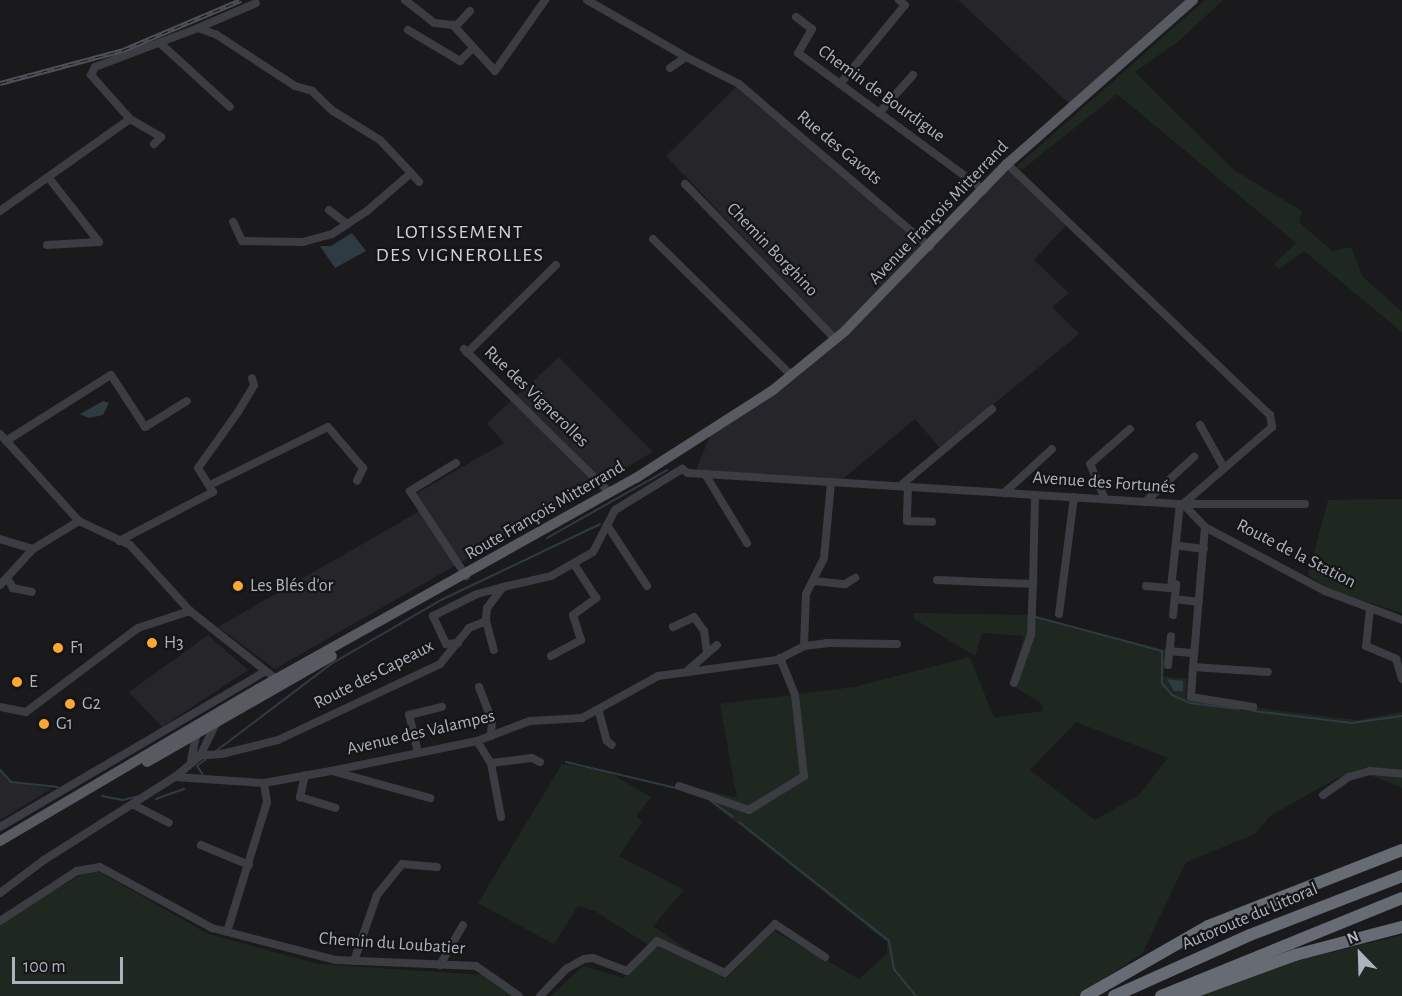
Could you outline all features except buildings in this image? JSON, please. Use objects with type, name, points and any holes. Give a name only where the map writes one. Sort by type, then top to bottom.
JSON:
[{"type":"highway","points":[[1086,996],[1199,931],[1402,850]]},
{"type":"highway","name":"Autoroute du Littoral","points":[[1114,996],[1250,935],[1402,876]]},
{"type":"highway","name":"Autoroute du Littoral","points":[[1161,996],[1402,898]]},
{"type":"highway","points":[[1183,996],[1295,955],[1402,927]]},
{"type":"main road","name":"Avenue François Mitterrand","points":[[699,439],[791,375],[835,339],[930,247],[1007,164],[1194,0]]},
{"type":"main road","name":"Route François Mitterrand","points":[[405,610],[610,493],[699,439]]},
{"type":"main road","points":[[0,841],[260,688],[405,610]]},
{"type":"main road","points":[[0,849],[215,725],[405,610]]},
{"type":"street","points":[[405,0],[434,23],[454,27],[495,71],[545,0]]},
{"type":"street","name":"Rue des Gavots","points":[[587,0],[686,57],[739,84],[930,247]]},
{"type":"street","points":[[840,84],[905,5],[899,0]]},
{"type":"street","points":[[154,144],[161,137],[130,119],[91,75],[95,67],[161,44],[256,3]]},
{"type":"street","points":[[454,27],[470,11]]},
{"type":"street","name":"Chemin de Bourdigue","points":[[796,17],[812,29],[798,53],[984,190]]},
{"type":"street","points":[[198,28],[217,35],[295,86],[312,91],[333,111],[380,140],[419,182]]},
{"type":"street","points":[[408,30],[460,61],[473,48]]},
{"type":"street","points":[[161,44],[230,107]]},
{"type":"street","points":[[670,68],[686,57]]},
{"type":"street","points":[[879,113],[913,75]]},
{"type":"street","points":[[0,210],[49,178],[130,119]]},
{"type":"street","name":"Avenue des Fortunés","points":[[607,525],[615,510],[682,469],[705,474],[1181,504],[1272,427],[1270,414],[1007,164]]},
{"type":"street","points":[[233,222],[242,242],[303,242],[332,234],[411,173]]},
{"type":"street","points":[[47,245],[99,242],[49,178]]},
{"type":"street","name":"Chemin Borghino","points":[[685,184],[835,339]]},
{"type":"street","points":[[329,210],[347,224]]},
{"type":"street","points":[[653,239],[791,375]]},
{"type":"street","name":"Rue des Vignerolles","points":[[556,265],[465,351],[610,493]]},
{"type":"street","points":[[187,401],[145,427],[111,375],[3,437],[79,521],[130,545],[190,611],[264,672],[276,679]]},
{"type":"street","points":[[119,541],[213,492],[198,468],[238,412],[254,385],[252,378]]},
{"type":"street","points":[[932,522],[907,521],[904,486],[992,409]]},
{"type":"street","points":[[1200,425],[1224,468]]},
{"type":"street","points":[[210,485],[328,427],[363,468],[357,481]]},
{"type":"street","points":[[1105,499],[1090,464],[1130,429]]},
{"type":"street","points":[[1004,493],[1052,449]]},
{"type":"street","points":[[1145,502],[1194,457]]},
{"type":"street","points":[[456,463],[410,491],[466,576]]},
{"type":"street","points":[[705,474],[747,543]]},
{"type":"street","points":[[804,646],[806,594],[824,558],[831,482]]},
{"type":"street","points":[[1014,683],[1030,635],[1035,495]]},
{"type":"street","points":[[1059,614],[1074,497]]},
{"type":"street","points":[[1146,586],[1171,588],[1181,504],[1305,504]]},
{"type":"street","name":"Route de la Station","points":[[1181,504],[1206,527],[1325,591],[1402,620]]},
{"type":"street","points":[[0,585],[33,549],[79,521]]},
{"type":"street","points":[[458,643],[446,644],[433,616],[477,594],[551,576],[574,564],[593,552],[607,525],[647,586]]},
{"type":"street","points":[[1206,527],[1191,697],[1253,707]]},
{"type":"street","points":[[1179,561],[1181,533]]},
{"type":"street","points":[[0,539],[33,549]]},
{"type":"street","points":[[1180,546],[1204,549]]},
{"type":"street","points":[[551,656],[580,640],[573,615],[596,598],[574,564]]},
{"type":"street","points":[[7,578],[13,588],[32,592]]},
{"type":"street","points":[[814,581],[845,584],[855,578]]},
{"type":"street","points":[[938,580],[1033,584]]},
{"type":"street","points":[[1173,615],[1176,584]]},
{"type":"street","points":[[494,650],[486,621],[487,608],[503,587]]},
{"type":"street","points":[[1175,599],[1199,602]]},
{"type":"street","points":[[1370,609],[1365,646],[1396,658],[1402,679]]},
{"type":"street","points":[[0,707],[26,712],[138,627],[190,611]]},
{"type":"street","points":[[673,627],[694,617],[704,631],[708,653]]},
{"type":"street","name":"Route des Capeaux","points":[[196,755],[222,754],[278,740],[440,664],[469,628],[486,621]]},
{"type":"street","points":[[1168,665],[1171,636]]},
{"type":"street","name":"Avenue des Valampes","points":[[176,777],[264,783],[305,776],[477,741],[530,721],[582,718],[599,712],[635,687],[658,676],[780,658],[804,646],[897,644]]},
{"type":"street","points":[[685,672],[717,645]]},
{"type":"street","points":[[1169,651],[1194,653]]},
{"type":"street","points":[[679,786],[749,810],[804,776],[795,695],[780,658]]},
{"type":"street","points":[[1193,667],[1268,672]]},
{"type":"street","points":[[196,755],[194,737],[198,728],[260,688],[264,672]]},
{"type":"street","points":[[0,827],[264,672]]},
{"type":"street","points":[[479,687],[492,721],[491,736]]},
{"type":"street","points":[[418,753],[410,715],[442,707]]},
{"type":"street","points":[[599,712],[607,741],[612,745]]},
{"type":"street","points":[[0,893],[44,860],[134,806],[176,777],[189,766],[215,725]]},
{"type":"street","points":[[477,741],[491,763],[501,817]]},
{"type":"street","points":[[491,763],[532,758],[540,762]]},
{"type":"street","name":"Avenue des Valampes","points":[[331,771],[430,798]]},
{"type":"street","points":[[1323,795],[1358,774],[1370,771],[1402,774]]},
{"type":"street","points":[[305,776],[300,797],[335,808]]},
{"type":"street","points":[[227,932],[267,802],[264,783]]},
{"type":"street","points":[[134,806],[170,823]]},
{"type":"street","points":[[201,845],[249,865]]},
{"type":"street","points":[[354,961],[377,895],[402,864],[437,867]]},
{"type":"street","name":"Chemin du Loubatier","points":[[0,921],[77,871],[100,867],[212,928],[296,952],[354,961],[476,966],[519,996]]},
{"type":"street","points":[[440,965],[463,925]]},
{"type":"street","points":[[540,996],[566,969],[584,959],[593,958],[627,971],[657,941],[725,973],[773,925],[825,957]]},
{"type":"shaded area","points":[[958,0],[1193,0],[1072,106]]},
{"type":"shaded area","points":[[1205,0],[1223,0],[1180,40],[1135,72],[1234,170],[1302,211],[1299,222],[1332,251],[1351,247],[1363,277],[1402,312],[1402,332],[1304,251],[1279,269],[1274,264],[1296,243],[1117,94],[1023,169],[1015,168]]},
{"type":"shaded area","points":[[739,84],[930,247],[1007,164],[1068,223],[1034,260],[1069,293],[1052,307],[1079,334],[940,448],[915,419],[843,479],[696,470],[713,429],[838,337],[666,156]]},
{"type":"shaded area","points":[[352,233],[366,251],[335,268],[320,246],[331,246]]},
{"type":"shaded area","points":[[559,357],[653,452],[275,669],[218,627],[418,512],[417,493],[504,443],[487,423]]},
{"type":"shaded area","points":[[103,401],[109,403],[103,415],[89,418],[80,414]]},
{"type":"shaded area","points":[[1402,499],[1402,613],[1331,590],[1308,575],[1328,500]]},
{"type":"shaded area","points":[[913,613],[1030,615],[1169,651],[1163,676],[1187,679],[1186,699],[1356,720],[1402,712],[1402,771],[1366,767],[1333,780],[1270,816],[1255,834],[1186,862],[1142,954],[1077,996],[551,996],[583,966],[624,978],[653,948],[595,911],[578,906],[554,944],[478,903],[562,764],[608,772],[651,797],[636,816],[642,822],[619,856],[684,890],[653,926],[727,978],[774,931],[859,979],[887,954],[887,942],[704,797],[678,783],[737,798],[720,704],[854,687],[970,657],[994,718],[1043,711],[1041,703],[1010,684],[1024,636],[982,633],[975,656],[914,619]],"holes":[[[1076,722],[1168,758],[1139,795],[1095,820],[1030,770]]]},
{"type":"shaded area","points":[[208,635],[248,670],[162,727],[129,692]]},
{"type":"shaded area","points":[[1167,679],[1183,681],[1183,691],[1174,691]]},
{"type":"shaded area","points":[[0,768],[12,782],[51,789],[0,820]]},
{"type":"shaded area","points":[[1370,775],[1402,778],[1402,788]]},
{"type":"shaded area","points":[[96,870],[208,934],[318,964],[484,975],[514,996],[0,996],[0,924],[82,874]]},
{"type":"shaded area","points":[[1402,935],[1402,996],[1199,996],[1279,965]]},
{"type":"waterway","points":[[547,538],[667,470]]},
{"type":"waterway","points":[[216,751],[331,664],[441,600],[600,524]]},
{"type":"waterway","points":[[1036,617],[1162,651],[1162,683],[1172,695],[1190,703],[1239,709]]},
{"type":"waterway","points":[[1253,711],[1351,723],[1402,716]]},
{"type":"waterway","points":[[203,775],[197,766],[206,759]]},
{"type":"waterway","points":[[566,762],[676,788]]},
{"type":"waterway","points":[[0,770],[11,782],[58,787]]},
{"type":"waterway","points":[[156,799],[184,789]]},
{"type":"waterway","points":[[102,796],[123,800],[139,796]]},
{"type":"waterway","points":[[711,801],[733,817]]},
{"type":"waterway","points":[[739,822],[889,941],[894,969],[916,996]]},
{"type":"railway","points":[[0,83],[123,50],[241,0]]},
{"type":"place","name":"Les Blés d'or","points":[[238,586]]},
{"type":"place","name":"H3","points":[[152,643]]},
{"type":"place","name":"F1","points":[[58,648]]},
{"type":"place","name":"E","points":[[17,682]]},
{"type":"place","name":"G2","points":[[70,704]]},
{"type":"place","name":"G1","points":[[44,724]]},
{"type":"district","name":"LOTISSEMENT DES VIGNEROLLES","points":[[460,244]]}]
